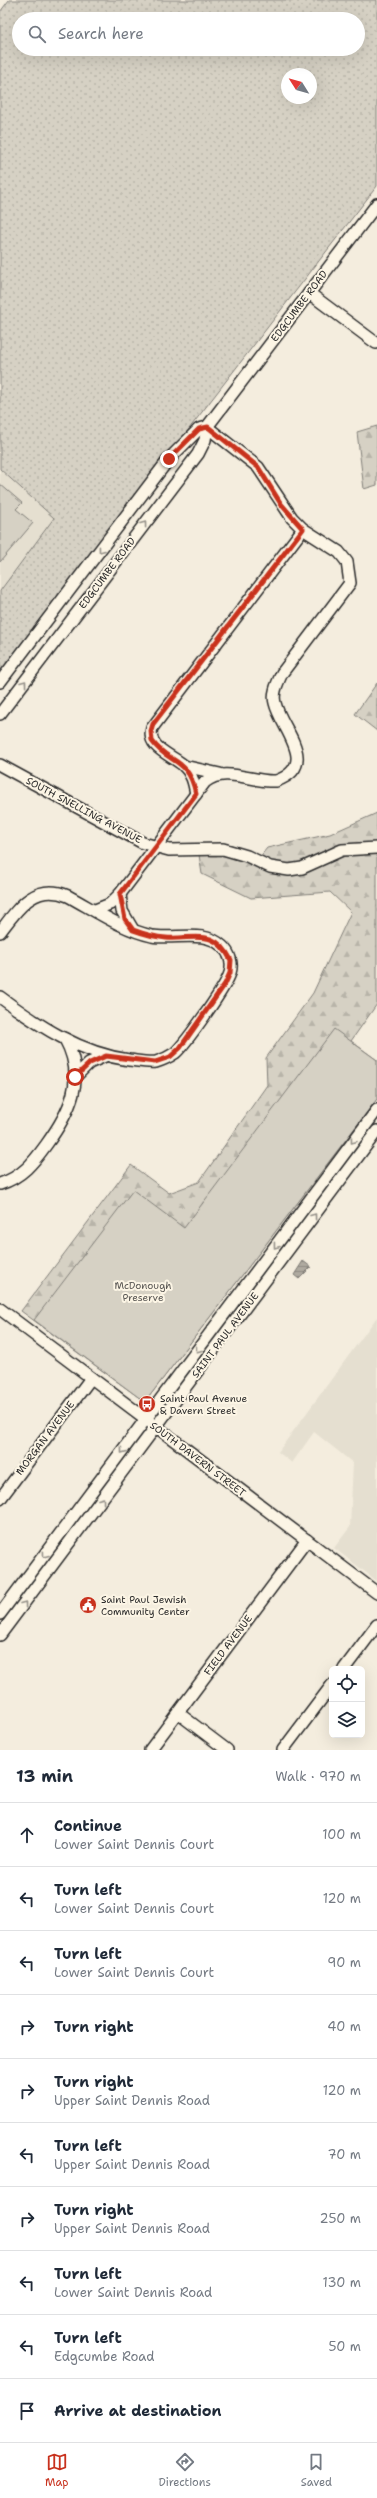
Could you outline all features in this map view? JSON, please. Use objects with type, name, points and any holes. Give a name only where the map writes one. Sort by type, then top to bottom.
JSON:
[{"type":"street","name":"EDGCUMBE ROAD","points":[[0,714],[198,454],[205,440],[208,427],[377,204]]},
{"type":"street","points":[[309,293],[376,343]]},
{"type":"street","name":"EDGCUMBE ROAD","points":[[0,682],[169,459],[199,429],[208,427]]},
{"type":"street","points":[[184,766],[222,774],[276,781],[290,773],[298,759],[296,746],[280,717],[275,702],[277,684],[282,673],[345,592],[350,576],[348,562],[339,552],[303,529],[281,504],[258,467],[208,427]]},
{"type":"street","points":[[196,794],[191,775],[184,766],[155,745],[151,731],[153,724],[303,529]]},
{"type":"street","name":"SOUTH SNELLING AVENUE","points":[[0,765],[143,843],[177,852],[223,849],[247,856],[270,867],[289,870],[302,868],[342,850],[377,848]]},
{"type":"street","points":[[95,910],[110,904],[120,894],[196,794],[213,775],[222,774]]},
{"type":"street","points":[[0,932],[25,900],[39,893],[62,894],[133,930],[166,938],[204,936],[223,946],[231,960],[230,973],[225,984],[180,1048],[170,1057],[147,1062],[106,1056],[80,1047],[20,1012],[0,997]]},
{"type":"street","points":[[120,894],[125,919],[133,930]]},
{"type":"street","points":[[0,1184],[25,1171],[58,1128],[69,1107],[75,1077],[72,1053],[64,1039]]},
{"type":"street","points":[[75,1077],[90,1063],[106,1056]]},
{"type":"street","name":"SAINT PAUL AVENUE","points":[[0,1614],[377,1110]]},
{"type":"street","name":"SAINT PAUL AVENUE","points":[[0,1635],[377,1131]]},
{"type":"street","name":"SOUTH DAVERN STREET","points":[[0,1309],[377,1594]]},
{"type":"street","name":"MORGAN AVENUE","points":[[0,1499],[91,1378]]},
{"type":"street","name":"FIELD AVENUE","points":[[150,1750],[307,1540]]},
{"type":"street","points":[[346,1666],[377,1625]]},
{"type":"street","points":[[283,1750],[329,1689]]},
{"type":"street","points":[[178,1713],[227,1750]]},
{"type":"shaded area","points":[[0,469],[54,518],[0,591]]},
{"type":"shaded area","points":[[303,1261],[311,1267],[299,1279],[294,1275]]},
{"type":"shaded area","points":[[377,1317],[377,1581],[334,1548],[350,1527],[353,1463],[314,1432],[292,1463],[278,1452]]},
{"type":"green space","points":[[9,0],[377,0],[377,186],[0,673],[0,591],[54,518],[0,469],[0,12]]},
{"type":"green space","points":[[377,426],[377,485],[364,489],[357,432]]},
{"type":"green space","points":[[0,484],[22,503],[16,509],[33,523],[0,562]]},
{"type":"green space","points":[[377,683],[377,731],[355,714]]},
{"type":"green space","points":[[377,813],[377,844],[288,866],[259,858],[267,848],[330,834]]},
{"type":"green space","name":"McDonough Preserve","points":[[377,852],[377,1004],[351,1041],[377,1060],[377,1099],[145,1402],[21,1311],[131,1165],[169,1193],[199,1182],[267,1085],[266,1058],[313,993],[351,912],[330,892],[251,898],[202,874],[199,855],[236,856],[271,873],[289,874],[346,854]]},
{"type":"green space","name":"McDonough Preserve","points":[[334,1029],[377,1060],[377,1099],[145,1402],[34,1320],[133,1190],[184,1228]]},
{"type":"place","name":"Saint Paul Avenue & Davern Street","points":[[147,1404]]},
{"type":"place","name":"Saint Paul Jewish Community Center","points":[[88,1605]]},
{"type":"route","points":[[75,1077],[90,1063],[106,1056],[147,1062],[155,1062],[170,1057],[180,1048],[228,980],[231,960],[223,946],[204,936],[166,938],[144,934],[133,930],[125,919],[122,911],[120,894],[196,794],[191,775],[184,766],[155,745],[152,741],[151,731],[153,724],[303,529],[281,504],[258,467],[208,427],[199,429],[184,442],[169,459]]}]
